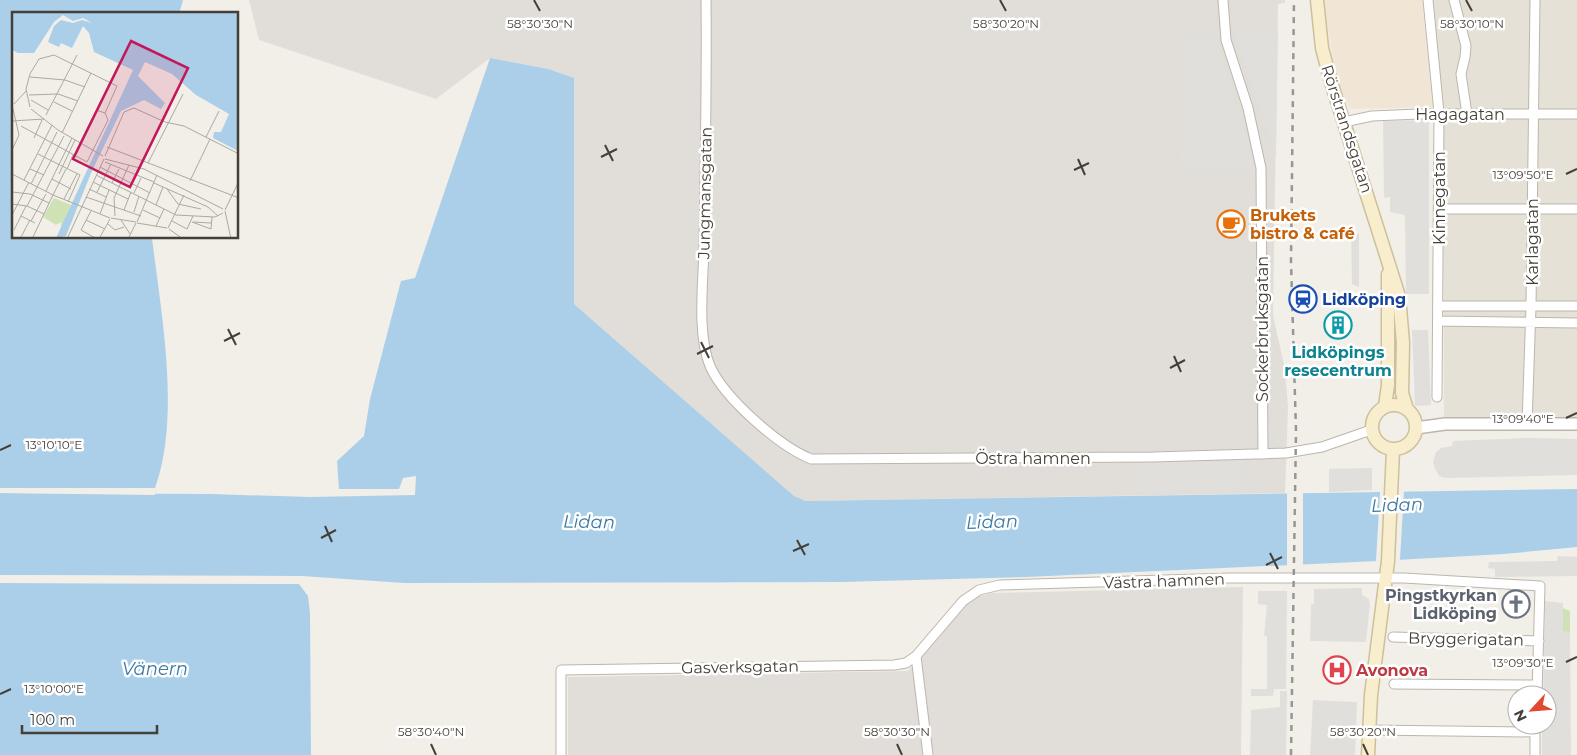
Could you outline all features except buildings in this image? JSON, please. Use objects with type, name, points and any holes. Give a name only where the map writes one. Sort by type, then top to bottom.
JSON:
[{"type":"main road","name":"Rörstrandsgatan","points":[[1318,0],[1322,48],[1399,296],[1403,343],[1402,392],[1407,409]]},
{"type":"main road","name":"Rörstrandsgatan","points":[[1385,406],[1388,369],[1387,256]]},
{"type":"main road","points":[[1396,405],[1407,409],[1413,416],[1416,428],[1415,435],[1406,446],[1393,450],[1379,444],[1371,430],[1374,416],[1385,406],[1396,405]]},
{"type":"main road","points":[[1368,755],[1368,730],[1388,561],[1393,450]]},
{"type":"street","name":"Jungmansgatan","points":[[706,0],[704,334],[706,353],[711,367],[720,382]]},
{"type":"street","name":"Sockerbruksgatan","points":[[1223,0],[1226,40],[1248,108],[1261,168],[1263,454]]},
{"type":"street","name":"Kinnegatan","points":[[1428,0],[1439,114],[1437,397]]},
{"type":"street","points":[[1454,0],[1466,46],[1461,74],[1467,114]]},
{"type":"street","name":"Karlagatan","points":[[1527,424],[1531,306],[1532,114],[1535,0]]},
{"type":"street","name":"Hagagatan","points":[[1344,122],[1372,116],[1577,114]]},
{"type":"street","points":[[1439,209],[1577,209]]},
{"type":"street","points":[[1438,306],[1577,306]]},
{"type":"street","points":[[1438,321],[1577,323]]},
{"type":"street","name":"Östra hamnen","points":[[720,382],[748,414],[797,453],[811,459],[1145,457],[1263,454],[1305,451],[1371,430]]},
{"type":"street","points":[[1416,428],[1438,424],[1577,424]]},
{"type":"street","name":"Västra hamnen","points":[[916,656],[963,601],[979,590],[1000,585],[1230,578],[1386,578],[1540,586],[1539,641]]},
{"type":"street","name":"Bryggerigatan","points":[[1393,637],[1539,641]]},
{"type":"street","points":[[1394,684],[1537,685],[1539,641]]},
{"type":"street","points":[[916,656],[928,755]]},
{"type":"street","name":"Gasverksgatan","points":[[561,755],[561,670],[894,665],[906,663],[916,656]]},
{"type":"street","points":[[1368,730],[1507,728]]},
{"type":"street","points":[[1534,755],[1535,735]]},
{"type":"shaded area","points":[[249,0],[1285,0],[1285,3],[1278,4],[1273,316],[1285,369],[1288,407],[1285,493],[806,501],[794,496],[574,304],[573,271],[490,58],[436,99],[259,40]]},
{"type":"shaded area","points":[[1323,0],[1422,0],[1433,107],[1350,109],[1341,91],[1334,64]]},
{"type":"shaded area","points":[[1433,0],[1577,0],[1577,421],[1444,419],[1443,105]]},
{"type":"shaded area","points":[[1235,30],[1278,31],[1276,156]]},
{"type":"shaded area","points":[[1185,38],[1216,38],[1251,151],[1251,168],[1181,166]]},
{"type":"shaded area","points":[[1429,120],[1429,294],[1406,294],[1405,215],[1390,212],[1390,197],[1384,198],[1383,121]]},
{"type":"shaded area","points":[[1351,231],[1359,234],[1359,287],[1352,284]]},
{"type":"shaded area","points":[[1412,330],[1428,330],[1431,405],[1415,406]]},
{"type":"shaded area","points":[[1527,438],[1577,439],[1577,475],[1445,478],[1439,476],[1435,469],[1433,462],[1436,452],[1441,448],[1452,446],[1453,441]]},
{"type":"shaded area","points":[[1136,461],[1242,462],[1241,489],[1137,492]]},
{"type":"shaded area","points":[[1372,468],[1372,490],[1329,492],[1329,469]]},
{"type":"shaded area","points":[[1558,556],[1577,557],[1577,576],[1495,577],[1495,569],[1488,568],[1489,562],[1557,561]]},
{"type":"shaded area","points":[[1243,587],[1241,755],[568,755],[568,677],[908,671],[966,605],[976,597],[992,593]]},
{"type":"shaded area","points":[[1362,588],[1362,595],[1369,599],[1370,604],[1366,642],[1310,641],[1311,605],[1314,604],[1314,589]]},
{"type":"shaded area","points":[[1258,591],[1287,591],[1286,689],[1274,689],[1273,696],[1251,696],[1251,689],[1267,689],[1267,636],[1264,636],[1267,605],[1258,604]]},
{"type":"shaded area","points":[[1545,601],[1563,603],[1563,631],[1570,632],[1571,755],[1542,755],[1542,735],[1557,735],[1557,685],[1543,685]]},
{"type":"shaded area","points":[[1280,691],[1287,691],[1286,755],[1250,755],[1251,710],[1280,707]]},
{"type":"shaded area","points":[[1313,700],[1357,702],[1355,755],[1310,755]]},
{"type":"green space","points":[[1563,608],[1570,611],[1570,632],[1563,632]]},
{"type":"water","points":[[0,0],[183,0],[180,12],[12,12],[12,239],[152,239],[164,331],[168,397],[167,429],[163,460],[155,488],[0,488]]},
{"type":"water","name":"Lidan","points":[[490,58],[548,69],[574,78],[574,304],[794,496],[806,501],[1577,489],[1577,547],[1504,554],[1378,561],[1026,577],[841,582],[404,583],[302,576],[0,575],[0,493],[210,494],[310,497],[415,495],[416,476],[403,478],[399,489],[339,489],[337,461],[364,436],[370,399],[401,281],[415,278]]},
{"type":"water","name":"Vänern","points":[[0,583],[299,584],[308,596],[310,613],[311,755],[0,755]]},
{"type":"pier","points":[[0,488],[154,488],[155,491],[0,491]]},
{"type":"pier","points":[[1287,490],[1303,491],[1303,567],[1287,567]]},
{"type":"pier","points":[[0,491],[155,493],[155,495],[0,493]]},
{"type":"pier","points":[[1404,491],[1400,560],[1376,561],[1380,492]]},
{"type":"pier","points":[[0,575],[302,576],[301,579],[125,579],[0,578]]},
{"type":"pier","points":[[0,580],[300,581],[299,584],[0,583]]},
{"type":"railway","points":[[1291,755],[1296,431],[1291,261],[1294,0]]},
{"type":"place","name":"Brukets bistro & café","points":[[1231,224]]},
{"type":"place","name":"Lidköping","points":[[1303,299]]},
{"type":"place","name":"Lidköpings resecentrum","points":[[1338,325]]},
{"type":"place","name":"Pingstkyrkan Lidköping","points":[[1516,604]]},
{"type":"place","name":"Avonova","points":[[1337,670]]}]
